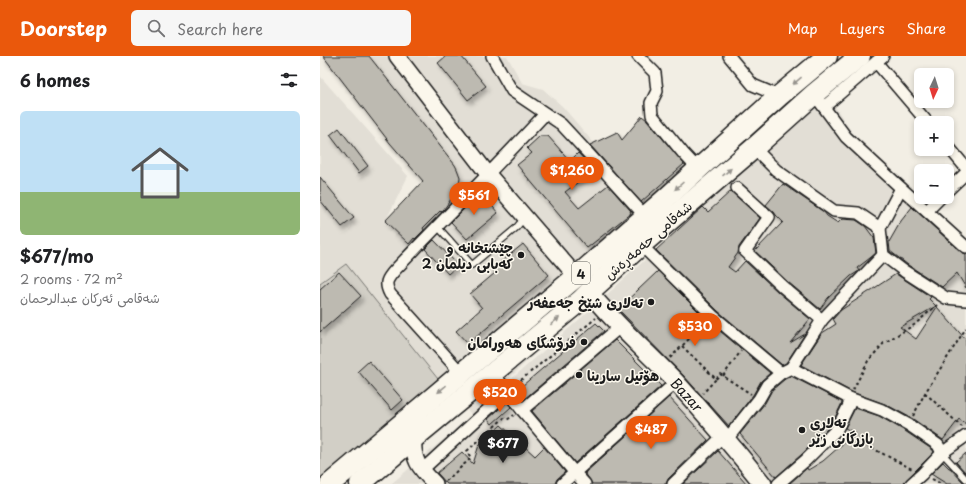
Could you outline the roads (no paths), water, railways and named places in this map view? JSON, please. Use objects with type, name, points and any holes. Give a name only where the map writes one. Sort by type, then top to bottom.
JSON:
[{"type":"highway","name":"شەقامی حەمەڕەش","points":[[330,484],[576,276],[779,96],[827,56]]},
{"type":"highway","name":"شەقامی حەمەڕەش","points":[[360,484],[388,459],[581,300],[641,245],[754,148],[873,58]]},
{"type":"highway","points":[[576,276],[589,292]]},
{"type":"main road","name":"Bazar","points":[[589,292],[629,336],[676,382],[763,484]]},
{"type":"street","points":[[397,56],[487,173],[576,276]]},
{"type":"street","points":[[492,56],[512,91],[561,124],[645,216]]},
{"type":"street","points":[[638,56],[654,73],[657,92],[651,103],[652,115],[698,169]]},
{"type":"street","points":[[729,56],[754,86],[779,96]]},
{"type":"street","points":[[873,58],[922,116]]},
{"type":"street","points":[[819,100],[846,137],[966,247]]},
{"type":"street","points":[[461,373],[394,298],[386,284],[387,280],[390,275],[487,173],[504,158],[545,114]]},
{"type":"street","points":[[754,148],[776,170],[834,211],[858,213],[880,228]]},
{"type":"street","points":[[954,153],[966,168]]},
{"type":"street","points":[[954,185],[966,174]]},
{"type":"street","points":[[737,188],[769,217],[745,251],[783,287],[822,320]]},
{"type":"street","points":[[900,188],[880,228],[883,255],[904,271],[946,298],[966,301]]},
{"type":"street","points":[[927,211],[934,204]]},
{"type":"street","points":[[641,245],[713,316],[781,373]]},
{"type":"street","points":[[673,484],[725,438],[759,399],[767,385],[781,373],[791,368],[822,320],[883,255]]},
{"type":"street","points":[[522,410],[614,332]]},
{"type":"street","points":[[791,368],[849,398],[882,410],[909,425],[938,445],[942,453]]},
{"type":"street","points":[[493,373],[522,410],[585,484]]},
{"type":"street","points":[[562,484],[676,382]]},
{"type":"street","points":[[422,470],[508,391]]},
{"type":"street","points":[[778,484],[806,460],[837,429],[849,405],[849,398]]},
{"type":"street","points":[[911,484],[942,453],[966,436]]},
{"type":"street","points":[[414,438],[413,446],[416,459],[422,470],[439,483]]},
{"type":"street","points":[[388,459],[399,458],[407,460],[427,484]]},
{"type":"lane","points":[[437,226],[472,265],[516,228],[525,217]]},
{"type":"lane","points":[[942,453],[966,479]]},
{"type":"place","name":"چێشتخانە و کەبابی دیلمان 2","points":[[521,255]]},
{"type":"place","name":"تەلاری شێخ جەعفەر","points":[[651,302]]},
{"type":"place","name":"فرۆشگای هەورامان","points":[[584,342]]},
{"type":"place","name":"هۆتیل سارینا","points":[[579,375]]},
{"type":"place","name":"تەلاری بازرگانی زێر","points":[[802,430]]}]
